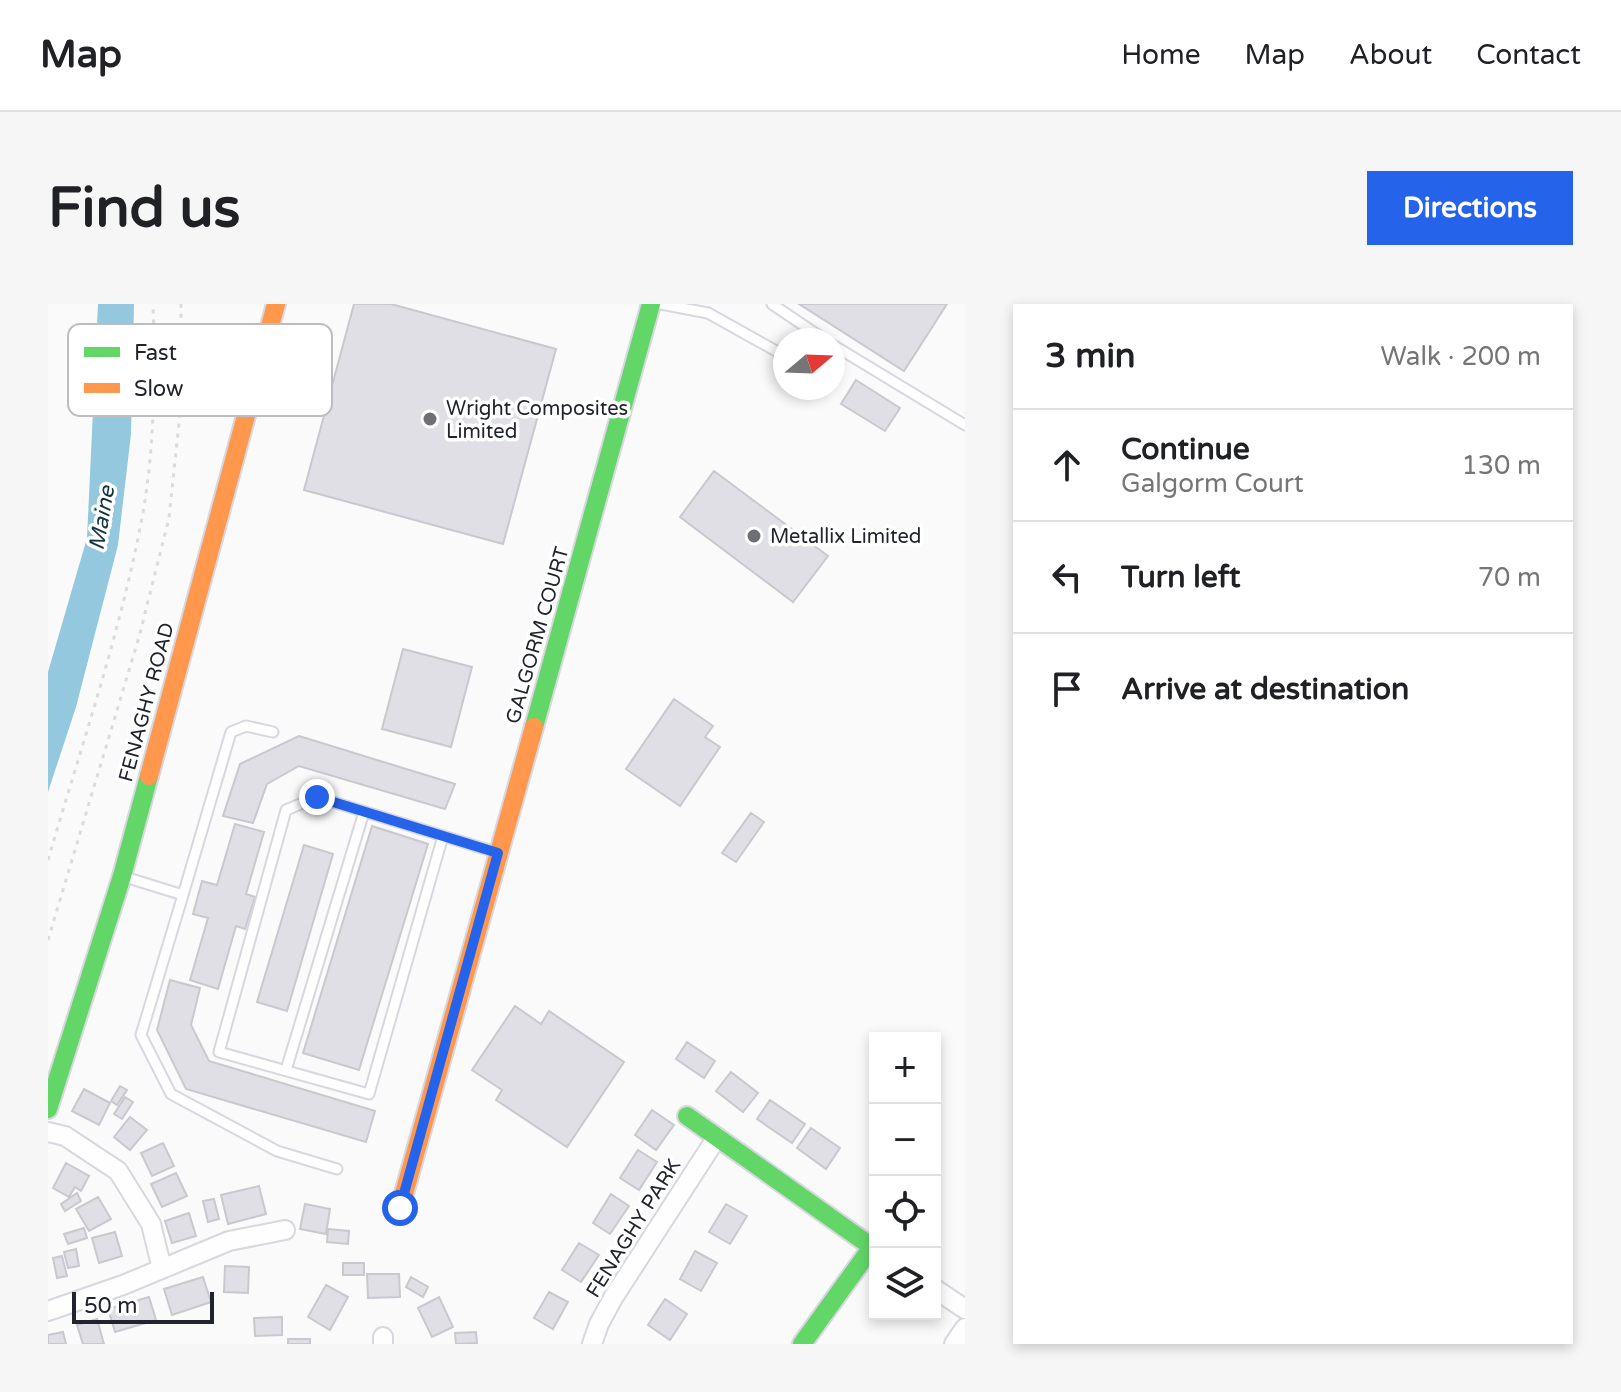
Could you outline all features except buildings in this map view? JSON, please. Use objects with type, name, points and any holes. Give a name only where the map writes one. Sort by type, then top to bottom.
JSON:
[{"type":"street","name":"FENAGHY ROAD","points":[[271,324],[276,304]]},
{"type":"street","name":"GALGORM COURT","points":[[400,1208],[651,304]]},
{"type":"street","name":"FENAGHY ROAD","points":[[48,1109],[122,876],[246,416]]},
{"type":"street","points":[[687,1116],[869,1244]]},
{"type":"street","points":[[48,1132],[65,1136],[118,1171],[151,1224],[162,1269]]},
{"type":"street","name":"FENAGHY PARK","points":[[592,1344],[613,1298],[717,1137]]},
{"type":"street","points":[[48,1311],[229,1241],[285,1230]]},
{"type":"street","points":[[802,1344],[873,1248]]},
{"type":"street","points":[[941,1293],[965,1309]]},
{"type":"street","points":[[954,1344],[965,1328]]},
{"type":"lane","points":[[661,304],[708,313],[773,349]]},
{"type":"lane","points":[[772,304],[805,328]]},
{"type":"lane","points":[[845,352],[965,425]]},
{"type":"lane","points":[[273,732],[246,726],[231,732],[141,1035],[171,1094],[277,1151],[337,1169]]},
{"type":"lane","points":[[443,836],[369,1094],[219,1052],[286,810],[317,797],[498,853]]},
{"type":"lane","points":[[286,1070],[364,812]]},
{"type":"lane","points":[[122,876],[183,895]]},
{"type":"path","points":[[153,304],[153,324]]},
{"type":"path","points":[[48,860],[115,629],[142,516],[152,416]]},
{"type":"path","points":[[48,940],[139,637],[169,518],[180,416]]},
{"type":"water","points":[[98,304],[134,304],[134,324],[97,324]]},
{"type":"water","name":"Maine","points":[[93,416],[131,416],[118,545],[76,707],[48,792],[48,672],[87,538]]},
{"type":"traffic: fast","points":[[534,727],[651,304]]},
{"type":"traffic: fast","points":[[48,1109],[122,876],[149,776]]},
{"type":"traffic: fast","points":[[687,1116],[872,1247],[802,1344]]},
{"type":"traffic: slow","points":[[271,324],[276,304]]},
{"type":"traffic: slow","points":[[149,776],[246,416]]},
{"type":"traffic: slow","points":[[400,1208],[534,727]]},
{"type":"place","name":"Wright Composites Limited","points":[[430,419]]},
{"type":"place","name":"Metallix Limited","points":[[754,536]]},
{"type":"route","points":[[317,797],[498,853],[400,1208]]}]
